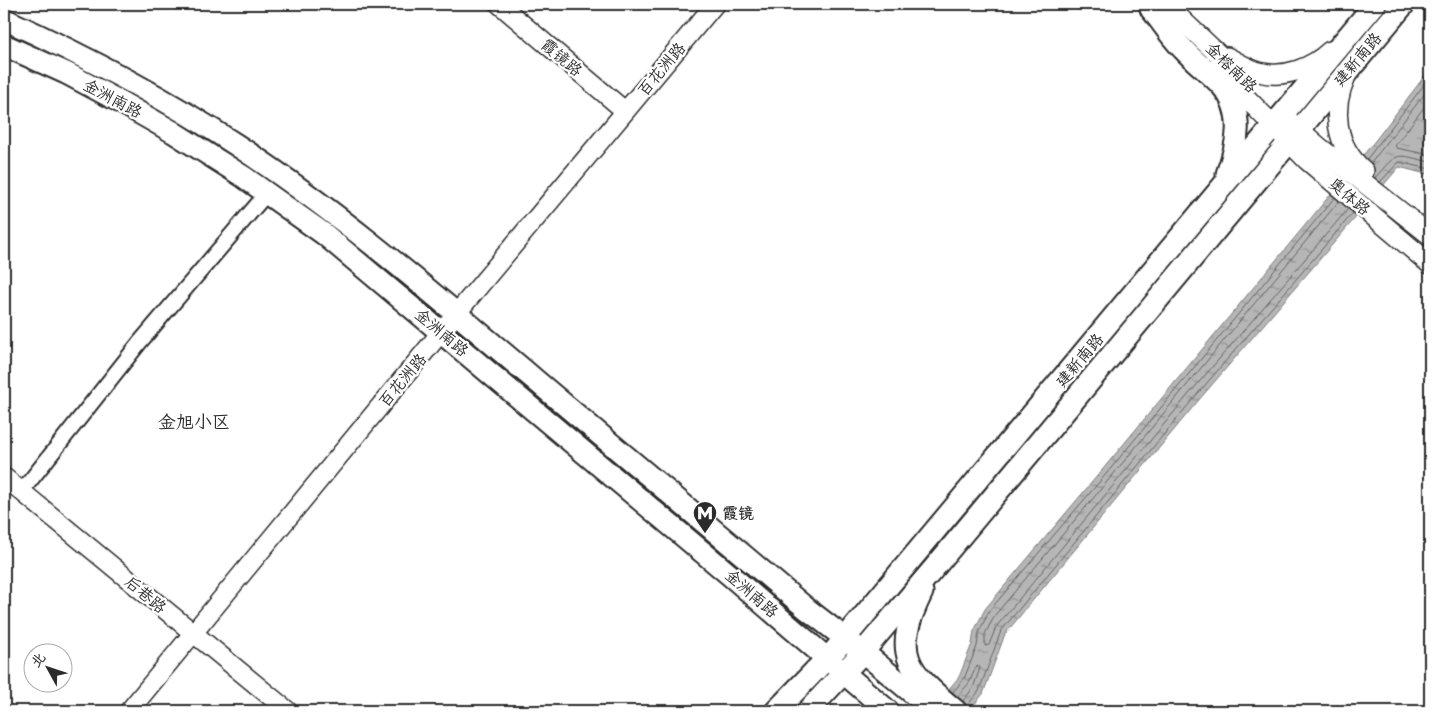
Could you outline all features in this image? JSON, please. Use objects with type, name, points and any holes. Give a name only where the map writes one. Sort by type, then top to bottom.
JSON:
[{"type":"main road","name":"建新南路","points":[[808,711],[863,652],[935,567],[1404,4]]},
{"type":"main road","points":[[1154,6],[1181,48],[1222,87],[1232,102],[1237,124],[1238,142],[1219,191]]},
{"type":"main road","name":"金榕南路","points":[[1154,6],[1216,51],[1278,120]]},
{"type":"main road","name":"金榕南路","points":[[1154,6],[1188,40],[1278,120]]},
{"type":"main road","name":"建新南路","points":[[776,711],[845,638],[1371,9]]},
{"type":"main road","points":[[1216,51],[1258,72],[1268,74],[1294,72],[1322,58],[1371,9]]},
{"type":"main road","name":"金洲南路","points":[[4,19],[58,44],[131,82],[237,145],[323,206],[456,314],[807,610],[863,652],[934,711]]},
{"type":"main road","name":"金洲南路","points":[[4,45],[42,61],[173,132],[268,193],[324,234],[724,569],[888,711]]},
{"type":"main road","points":[[1350,68],[1342,84],[1338,106],[1341,142],[1354,163],[1430,234]]},
{"type":"main road","name":"奥体路","points":[[1278,120],[1294,136],[1368,187],[1430,234]]},
{"type":"main road","name":"奥体路","points":[[1294,136],[1307,160],[1430,264]]},
{"type":"main road","points":[[935,567],[912,617],[906,638],[907,653],[912,669],[922,681],[956,711]]},
{"type":"street","name":"霞镜路","points":[[499,4],[625,111]]},
{"type":"street","name":"百花洲路","points":[[129,711],[456,314],[715,4]]},
{"type":"street","points":[[22,491],[140,342],[268,193]]},
{"type":"street","name":"后巷路","points":[[4,477],[288,711]]},
{"type":"water","points":[[1430,69],[1430,175],[1399,167],[1198,401],[1005,634],[983,694],[969,711],[930,711],[959,677],[972,644],[974,631],[985,609],[1374,142]]},
{"type":"place","name":"霞镜","points":[[705,534]]},
{"type":"district","name":"金旭小区","points":[[194,422]]}]
